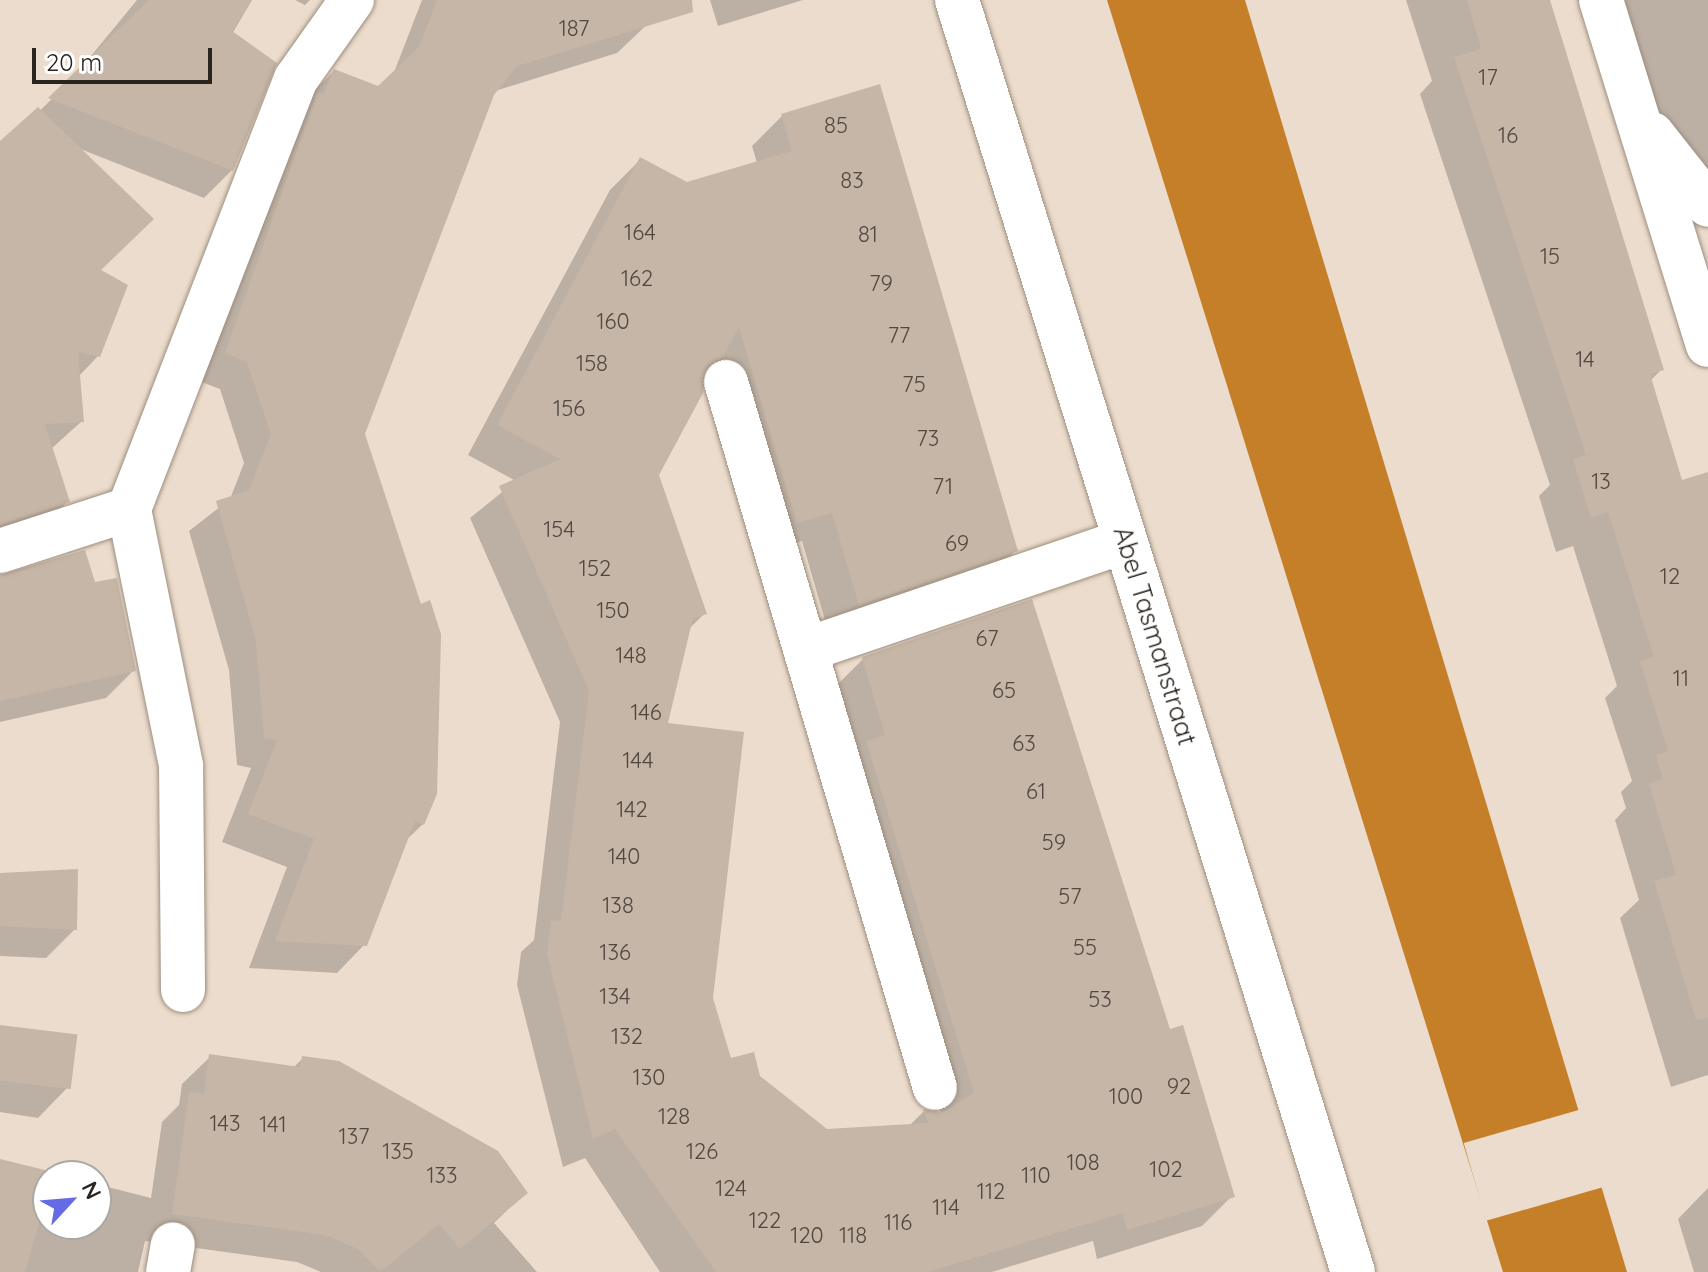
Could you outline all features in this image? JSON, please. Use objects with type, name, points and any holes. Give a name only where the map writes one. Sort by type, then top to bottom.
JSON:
[{"type":"street","points":[[183,990],[181,765],[129,509],[296,79],[352,0]]},
{"type":"street","name":"Abel Tasmanstraat","points":[[957,0],[1353,1272]]},
{"type":"street","points":[[1601,0],[1708,345]]},
{"type":"street","points":[[1636,113],[1708,205]]},
{"type":"street","points":[[726,382],[808,649],[935,1088]]},
{"type":"street","points":[[0,551],[129,509]]},
{"type":"street","points":[[808,649],[1125,541]]},
{"type":"shaded area","points":[[1107,0],[1245,0],[1627,1272],[1503,1272]]},
{"type":"pier","points":[[1582,1109],[1604,1187],[1486,1221],[1464,1143]]},
{"type":"building","points":[[149,0],[252,0],[232,31],[277,63],[233,171],[48,98]]},
{"type":"building","points":[[437,0],[692,0],[693,12],[517,66],[494,95],[365,434],[421,604],[430,600],[441,634],[437,794],[424,825],[415,821],[367,946],[275,941],[314,839],[248,814],[277,740],[264,738],[256,641],[216,501],[249,490],[271,434],[247,362],[225,353],[318,91],[323,95],[334,69],[378,86],[419,47]]},
{"type":"building","points":[[1467,0],[1550,0],[1664,370],[1650,374],[1682,480],[1708,472],[1708,1018],[1696,1020],[1654,881],[1676,875],[1649,783],[1663,779],[1656,755],[1668,751],[1640,661],[1654,657],[1608,512],[1591,518],[1573,459],[1586,455],[1454,57],[1481,49]]},
{"type":"building","points":[[880,84],[1018,551],[859,605],[832,513],[797,523],[739,327],[722,358],[707,365],[703,393],[659,475],[707,614],[693,618],[668,723],[744,732],[713,998],[731,1058],[754,1052],[760,1076],[827,1129],[928,1123],[923,1109],[943,1112],[974,1093],[866,741],[885,735],[862,657],[1032,599],[1170,1029],[1183,1025],[1235,1197],[1127,1230],[1123,1213],[928,1272],[716,1272],[615,1129],[593,1139],[547,954],[551,920],[561,921],[589,691],[499,486],[560,459],[497,425],[640,157],[687,182],[792,151],[781,114]]},
{"type":"building","points":[[38,107],[154,219],[101,270],[128,285],[100,357],[78,352],[84,422],[45,424],[70,502],[0,525],[0,141]]},
{"type":"building","points":[[85,550],[95,582],[117,578],[136,671],[0,701],[0,575]]},
{"type":"building","points":[[78,869],[77,930],[0,926],[0,873]]},
{"type":"building","points":[[0,1025],[77,1035],[71,1089],[0,1080]]},
{"type":"building","points":[[209,1054],[300,1067],[302,1056],[339,1061],[498,1151],[528,1193],[460,1249],[439,1224],[380,1272],[358,1249],[325,1235],[172,1214],[189,1092],[204,1094]]},
{"type":"building","points":[[0,1159],[32,1167],[34,1240],[25,1272],[0,1272]]}]
